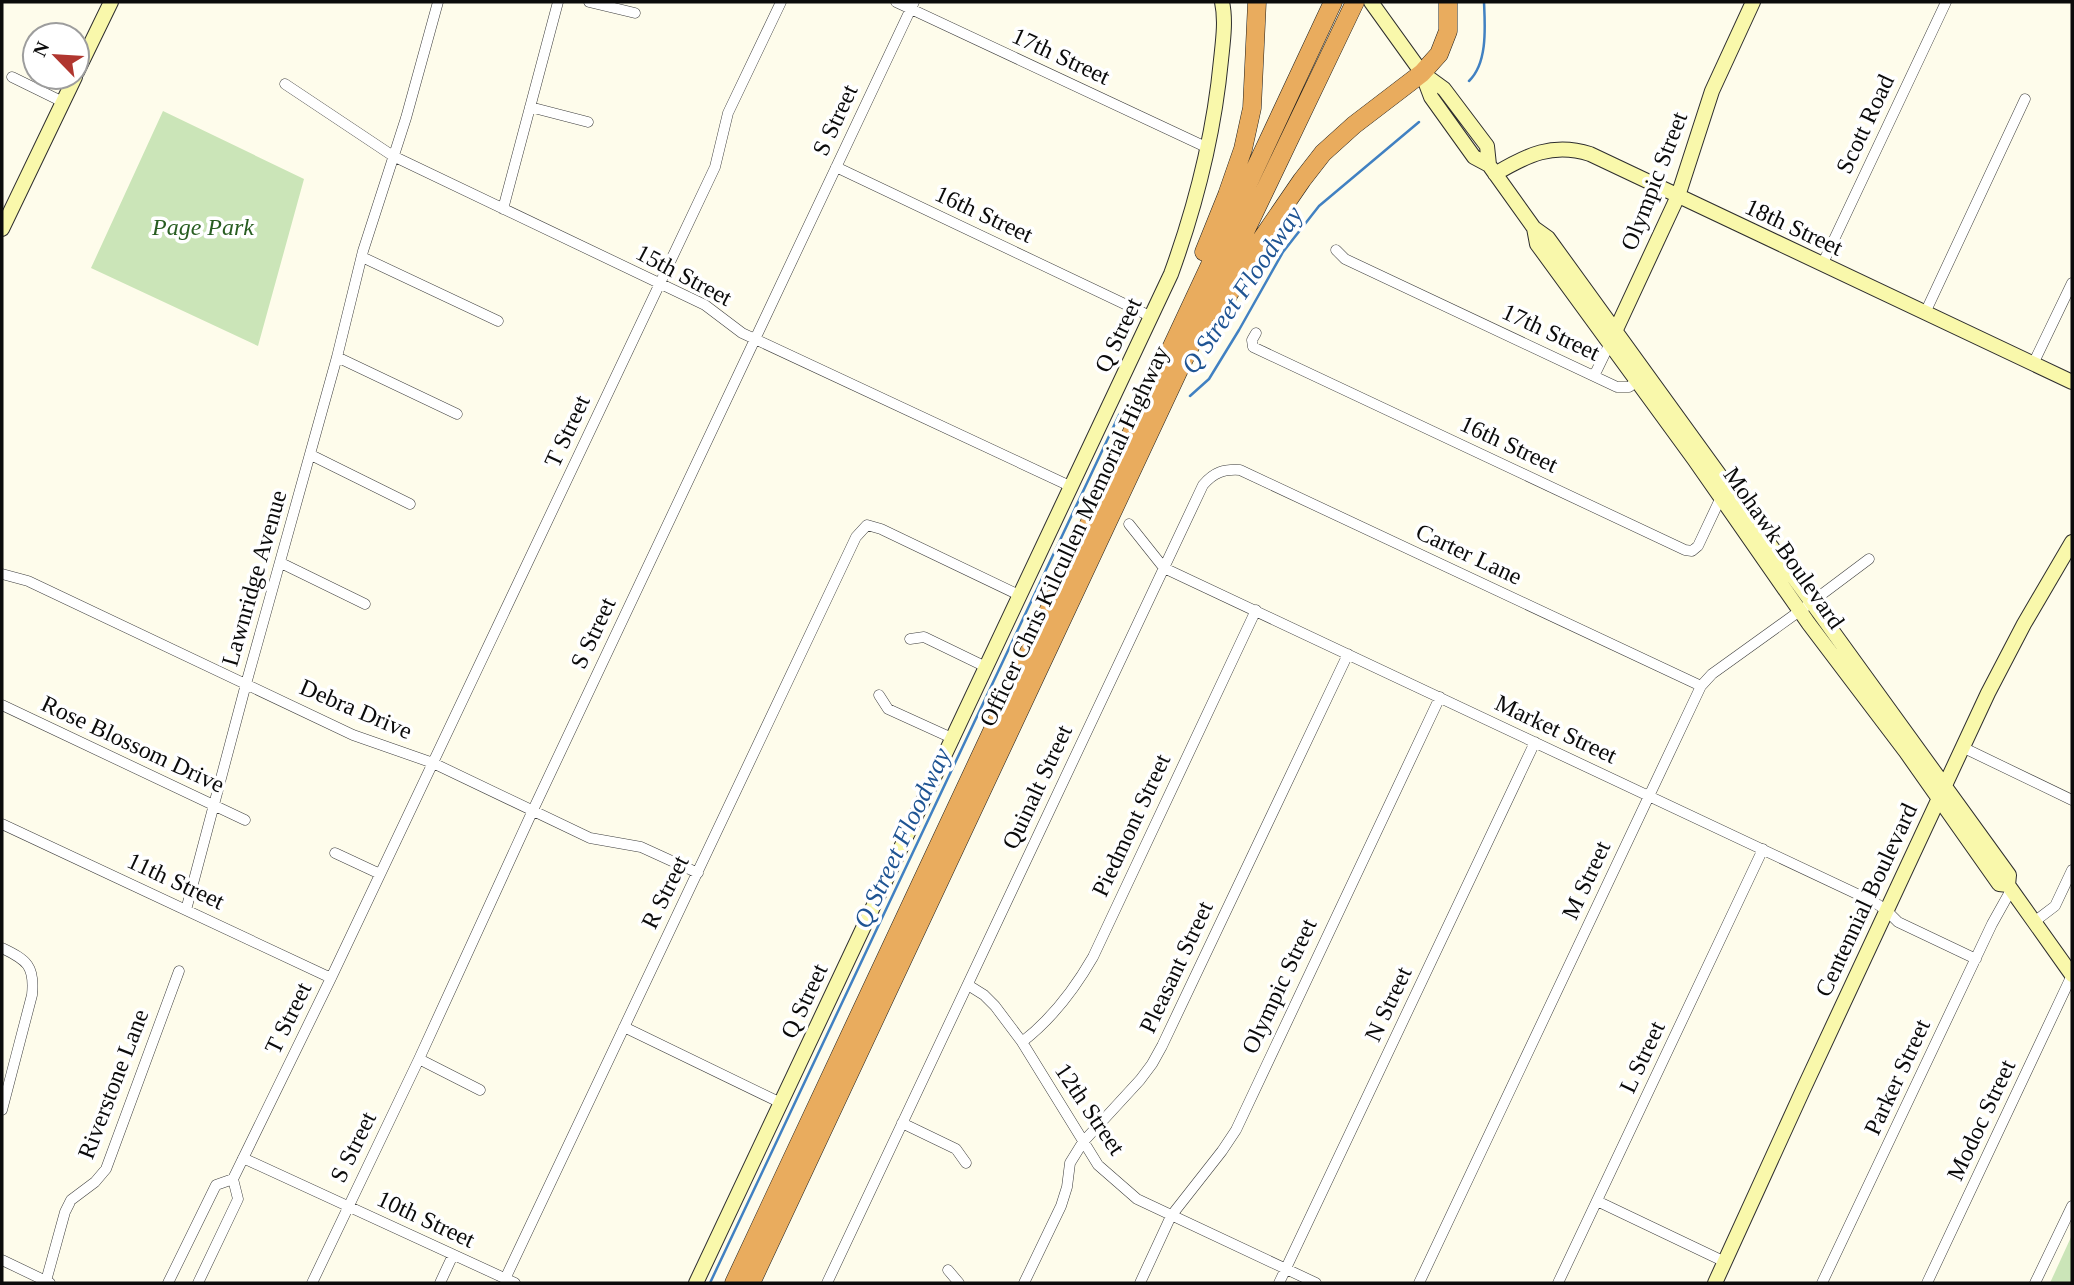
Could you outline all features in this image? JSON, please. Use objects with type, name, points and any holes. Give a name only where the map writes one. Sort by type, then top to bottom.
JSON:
[{"type":"highway","points":[[1182,325],[1184,301],[1227,195],[1245,139],[1252,108],[1257,2]]},
{"type":"highway","name":"Officer Chris Kilcullen Memorial Highway","points":[[734,1283],[1333,2]]},
{"type":"highway","name":"Officer Chris Kilcullen Memorial Highway","points":[[751,1283],[1355,2]]},
{"type":"highway","points":[[1191,345],[1214,321],[1260,240],[1324,153],[1354,125],[1422,73],[1439,54],[1448,30],[1448,2]]},
{"type":"main road","points":[[91,44],[111,2]]},
{"type":"main road","name":"Q Street","points":[[696,1283],[1152,317],[1185,236],[1208,148],[1224,36],[1222,2]]},
{"type":"main road","name":"Olympic Street","points":[[1613,337],[1678,196],[1712,91],[1753,2]]},
{"type":"main road","name":"Mohawk Boulevard","points":[[1375,7],[1422,73],[1444,89],[1487,146],[1492,170],[1534,228],[1548,238],[1613,337],[1941,792],[2009,875],[2009,887],[2072,975]]},
{"type":"main road","points":[[2,229],[68,91]]},
{"type":"main road","name":"18th Street","points":[[1492,170],[1536,153],[1561,148],[1590,155],[2072,382]]},
{"type":"main road","name":"Mohawk Boulevard","points":[[1613,337],[1637,381],[1724,491]]},
{"type":"main road","name":"Centennial Boulevard","points":[[1715,1283],[1962,747],[2007,655],[2072,542]]},
{"type":"street","name":"Lawnridge Avenue","points":[[186,910],[311,455],[362,257],[406,118],[438,2]]},
{"type":"street","points":[[502,209],[558,2]]},
{"type":"street","points":[[589,2],[635,13]]},
{"type":"street","name":"T Street","points":[[198,1283],[238,1199],[233,1180],[243,1158],[715,167],[728,113],[781,2]]},
{"type":"street","name":"17th Street","points":[[896,2],[912,5],[1208,148]]},
{"type":"street","name":"Scott Road","points":[[1822,265],[1946,2]]},
{"type":"street","name":"S Street","points":[[312,1283],[912,5]]},
{"type":"street","points":[[12,77],[63,102]]},
{"type":"street","name":"15th Street","points":[[285,84],[393,156],[705,305],[742,333],[1072,487]]},
{"type":"street","points":[[1925,313],[2025,99]]},
{"type":"street","points":[[530,107],[588,122]]},
{"type":"street","name":"16th Street","points":[[836,167],[1152,317]]},
{"type":"street","name":"17th Street","points":[[1336,250],[1345,259],[1594,376],[1621,387],[1629,387],[1637,381]]},
{"type":"street","points":[[362,257],[498,321]]},
{"type":"street","points":[[2033,364],[2072,283]]},
{"type":"street","name":"16th Street","points":[[1256,333],[1252,340],[1253,347],[1685,550],[1692,551],[1698,547],[1724,491]]},
{"type":"street","name":"Olympic Street","points":[[1594,376],[1613,337]]},
{"type":"street","points":[[337,358],[457,414]]},
{"type":"street","points":[[311,455],[410,504]]},
{"type":"street","name":"Carter Lane","points":[[1217,472],[1227,469],[1240,470],[1700,686]]},
{"type":"street","name":"Quinalt Street","points":[[827,1283],[1203,485],[1217,472]]},
{"type":"street","name":"Market Street","points":[[1129,524],[1164,568],[1867,899],[1886,910],[1898,922],[1976,959]]},
{"type":"street","name":"R Street","points":[[510,1281],[624,1027],[856,537],[867,526],[881,529],[1021,596]]},
{"type":"street","name":"M Street","points":[[1419,1283],[1700,686],[1712,674],[1869,559]]},
{"type":"street","points":[[281,563],[365,604]]},
{"type":"street","name":"Debra Drive","points":[[2,574],[28,581],[353,735],[433,763],[590,838],[641,847],[698,873]]},
{"type":"street","name":"Piedmont Street","points":[[1021,1042],[1057,1009],[1093,957],[1256,610]]},
{"type":"street","points":[[910,639],[924,636],[986,667]]},
{"type":"street","name":"Pleasant Street","points":[[1024,1283],[1061,1206],[1070,1163],[1083,1142],[1140,1080],[1162,1046],[1348,654]]},
{"type":"street","points":[[879,695],[888,709],[954,739]]},
{"type":"street","name":"Olympic Street","points":[[1139,1283],[1171,1216],[1236,1130],[1440,697]]},
{"type":"street","name":"Rose Blossom Drive","points":[[2,705],[246,820]]},
{"type":"street","name":"N Street","points":[[1279,1283],[1535,742]]},
{"type":"street","points":[[1962,747],[2072,800]]},
{"type":"street","name":"11th Street","points":[[2,824],[331,978]]},
{"type":"street","name":"L Street","points":[[1558,1283],[1763,849]]},
{"type":"street","points":[[335,853],[380,874]]},
{"type":"street","points":[[2034,922],[2055,905],[2072,870]]},
{"type":"street","name":"Parker Street","points":[[1822,1283],[2009,887]]},
{"type":"street","points":[[2,948],[19,956],[30,968],[34,980],[2,1110]]},
{"type":"street","name":"Riverstone Lane","points":[[48,1282],[65,1212],[71,1200],[95,1182],[106,1169],[179,971]]},
{"type":"street","name":"Modoc Street","points":[[1927,1283],[2072,975]]},
{"type":"street","name":"12th Street","points":[[968,985],[995,1006],[1021,1042],[1098,1164],[1137,1199],[1316,1283]]},
{"type":"street","points":[[624,1027],[781,1103]]},
{"type":"street","points":[[419,1059],[480,1090]]},
{"type":"street","points":[[902,1124],[956,1149],[967,1163]]},
{"type":"street","name":"10th Street","points":[[243,1158],[510,1281]]},
{"type":"street","name":"T Street","points":[[168,1283],[216,1185],[233,1180]]},
{"type":"street","points":[[1597,1202],[1723,1261]]},
{"type":"street","points":[[2035,1283],[2072,1206]]},
{"type":"street","points":[[440,1283],[453,1255]]},
{"type":"street","points":[[2,1260],[48,1282]]},
{"type":"street","points":[[948,1270],[959,1283]]},
{"type":"green space","name":"Page Park","points":[[163,111],[304,179],[258,346],[91,268]]},
{"type":"green space","points":[[2072,1235],[2072,1283],[2050,1283]]},
{"type":"waterway","name":"Q Street Floodway","points":[[1469,81],[1482,54],[1485,33],[1484,2]]},
{"type":"waterway","name":"Q Street Floodway","points":[[1190,396],[1209,379],[1283,252],[1319,206],[1419,122]]},
{"type":"waterway","name":"Q Street Floodway","points":[[710,1283],[1119,415],[1126,408]]}]
